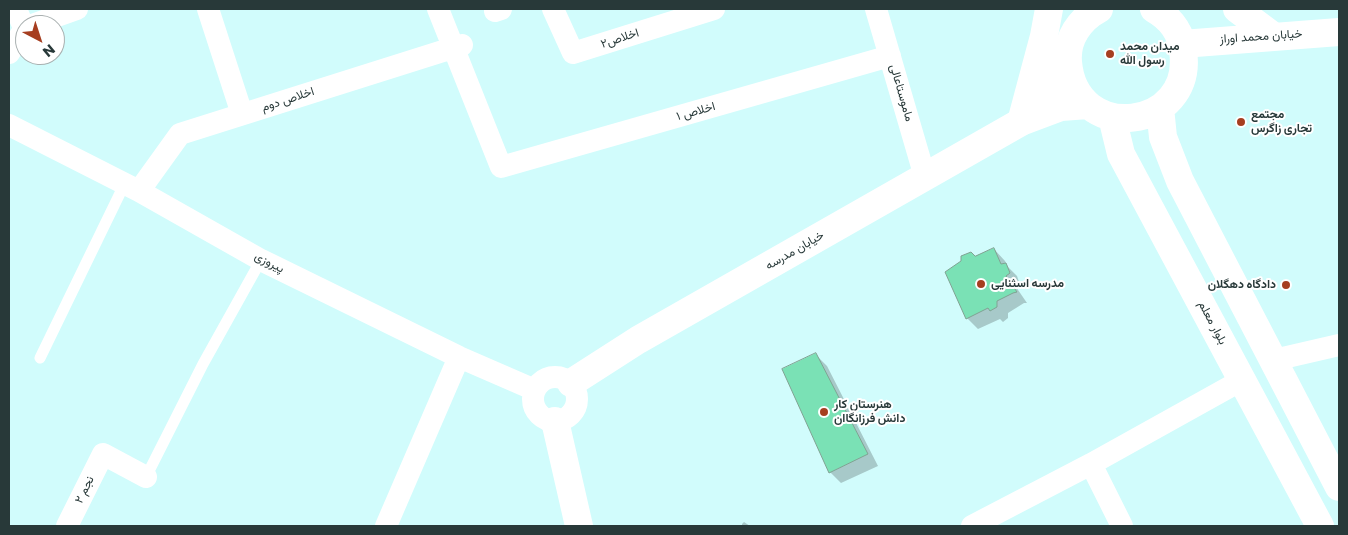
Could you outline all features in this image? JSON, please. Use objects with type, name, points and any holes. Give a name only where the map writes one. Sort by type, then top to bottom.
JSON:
[{"type":"main road","points":[[1021,122],[1044,36],[1049,9]]},
{"type":"main road","points":[[1236,9],[1273,36]]},
{"type":"main road","points":[[1021,122],[1050,94],[1068,55],[1071,40],[1078,25],[1093,10]]},
{"type":"main road","points":[[1068,55],[1069,74],[1076,91],[1088,105],[1112,117],[1129,119],[1145,116],[1160,108],[1173,95],[1182,79],[1185,62],[1182,44],[1176,28],[1160,11]]},
{"type":"main road","name":"خیابان محمد اوراز","points":[[1182,44],[1339,32]]},
{"type":"main road","points":[[1021,122],[1061,107],[1088,105]]},
{"type":"main road","points":[[1160,108],[1163,137],[1180,180],[1337,478]]},
{"type":"main road","name":"بلوار معلم","points":[[1112,117],[1122,154],[1320,526]]},
{"type":"main road","name":"خیابان مدرسه","points":[[571,383],[638,340],[1021,122]]},
{"type":"main road","points":[[555,422],[579,526]]},
{"type":"street","points":[[53,15],[77,9]]},
{"type":"street","points":[[208,9],[242,114]]},
{"type":"street","points":[[438,9],[458,46]]},
{"type":"street","name":"اخلاص۲","points":[[554,9],[573,54],[662,17],[714,9]]},
{"type":"street","name":"ماموستاعالی","points":[[876,9],[926,177]]},
{"type":"street","points":[[9,53],[15,41]]},
{"type":"street","name":"اخلاص دوم","points":[[132,187],[180,134],[458,46]]},
{"type":"street","name":"اخلاص ۱","points":[[458,46],[501,167],[890,56]]},
{"type":"street","name":"پیروزی","points":[[9,125],[132,187],[261,260],[459,357],[535,390]]},
{"type":"street","points":[[1274,360],[1339,345]]},
{"type":"street","points":[[386,526],[459,357]]},
{"type":"street","points":[[558,377],[566,379],[571,383],[578,396],[574,411],[569,417],[555,422],[547,420],[536,411],[533,397],[535,390],[544,379],[558,377]]},
{"type":"street","points":[[972,526],[1091,464],[1242,380]]},
{"type":"street","name":"نجم ۲","points":[[67,526],[103,454],[146,477]]},
{"type":"street","points":[[1091,464],[1122,526]]},
{"type":"lane","points":[[40,358],[132,187]]},
{"type":"lane","points":[[146,477],[204,364],[261,260]]},
{"type":"building","name":"مدرسه اسثنایی","points":[[994,248],[1001,264],[1006,263],[1010,273],[1006,276],[1017,292],[997,301],[997,307],[990,311],[988,308],[966,319],[945,272],[961,261],[961,256],[971,252],[975,256]]},
{"type":"building","name":"هنرستان کار دانش فرزانگاان","points":[[816,353],[868,454],[829,473],[782,369]]},
{"type":"place","name":"میدان محمد رسول الله","points":[[1110,54]]},
{"type":"place","name":"مجتمع تجاری زاگرس","points":[[1241,122]]},
{"type":"place","name":"مدرسه اسثنایی","points":[[981,284]]},
{"type":"place","name":"دادگاه دهگلان","points":[[1286,285]]},
{"type":"place","name":"هنرستان کار دانش فرزانگاان","points":[[824,412]]}]
